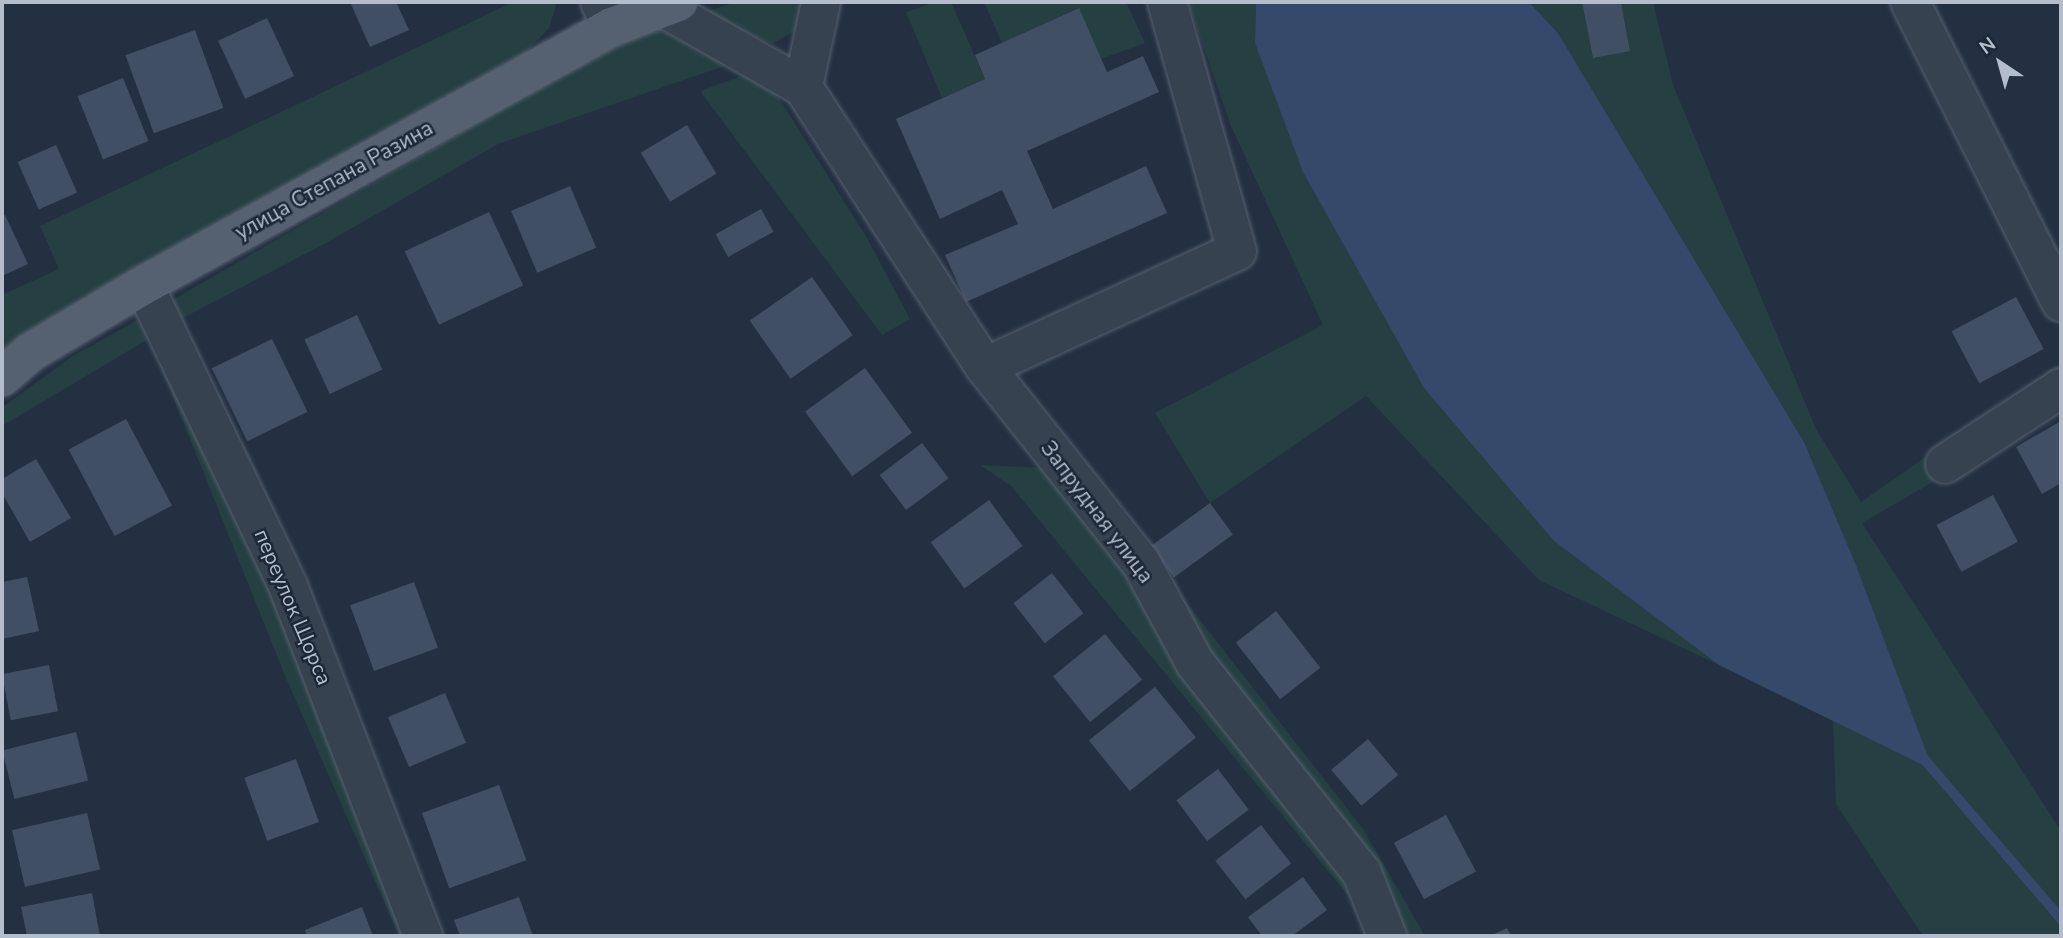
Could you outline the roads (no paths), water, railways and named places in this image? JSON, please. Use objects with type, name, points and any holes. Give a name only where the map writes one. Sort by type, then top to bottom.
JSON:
[{"type":"main road","name":"улица Степана Разина","points":[[2,377],[31,352],[606,15],[670,5]]},
{"type":"street","points":[[803,87],[821,2]]},
{"type":"street","points":[[985,367],[1237,251],[1167,2]]},
{"type":"street","points":[[1910,2],[2061,302]]},
{"type":"street","name":"Запрудная улица","points":[[670,5],[803,87],[985,367],[1141,563],[1195,663],[1362,873],[1387,936]]},
{"type":"street","name":"переулок Щорса","points":[[144,285],[288,586],[423,936]]},
{"type":"street","points":[[1945,464],[2061,388]]},
{"type":"water","points":[[1256,2],[1529,2],[1558,33],[1804,442],[1856,565],[1933,770],[1719,665],[1554,541],[1424,388],[1303,172],[1255,43]]},
{"type":"waterway","points":[[1924,759],[2061,919]]}]
